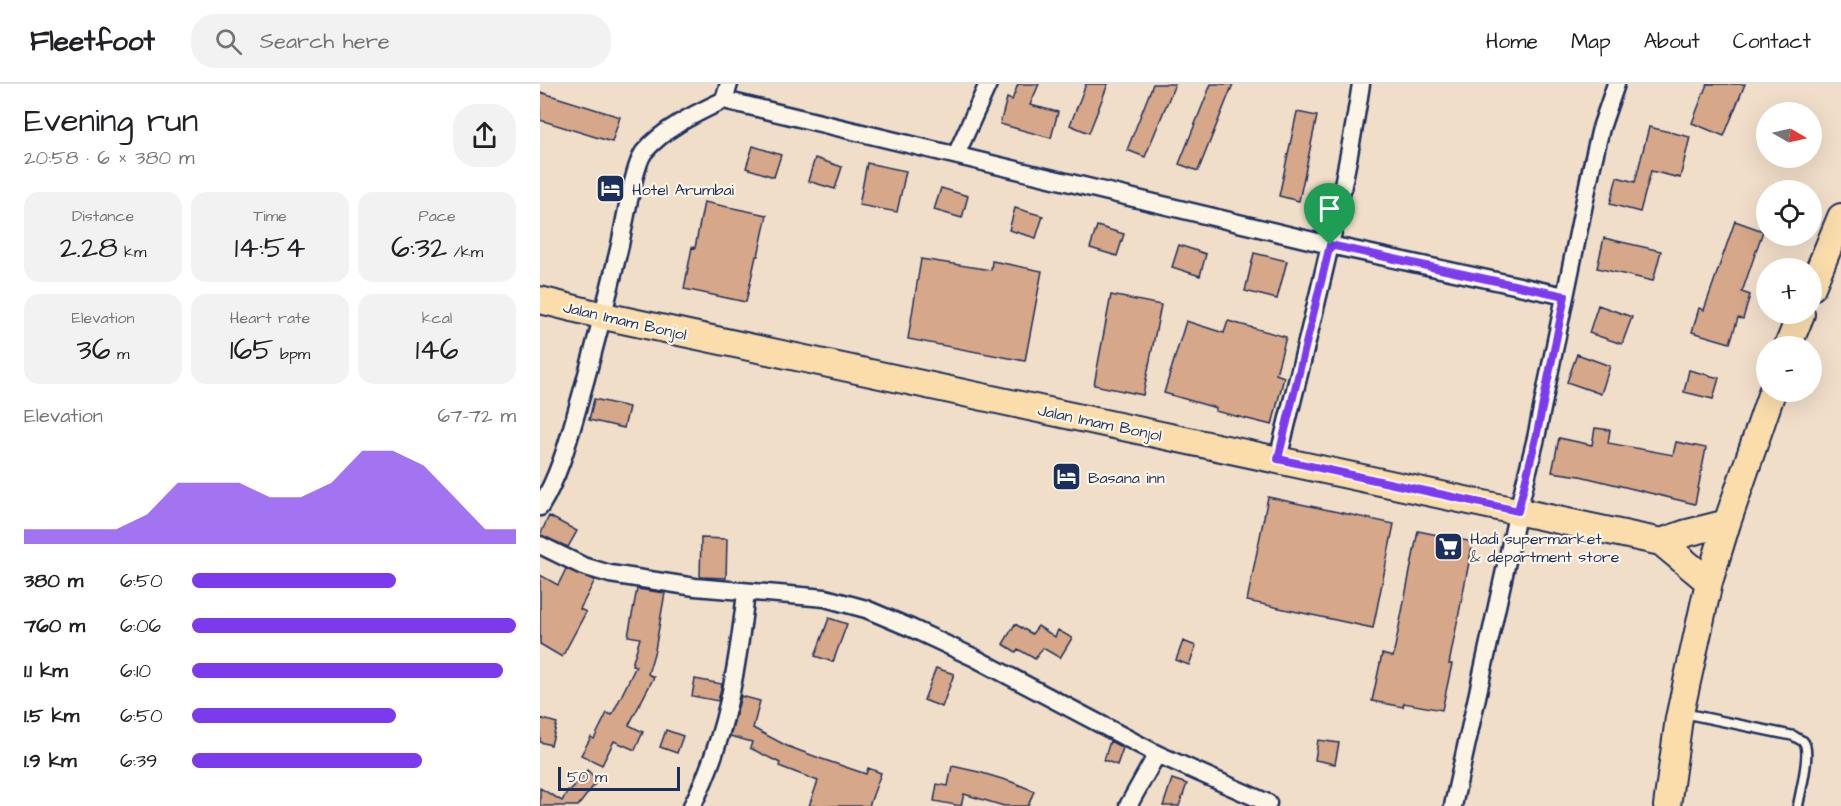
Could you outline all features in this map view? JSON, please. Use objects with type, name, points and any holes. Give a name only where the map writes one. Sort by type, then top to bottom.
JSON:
[{"type":"main road","points":[[1822,263],[1841,217]]},
{"type":"main road","name":"Jalan Imam Bonjol","points":[[540,300],[604,316],[1661,542]]},
{"type":"main road","points":[[1667,806],[1680,713],[1709,582],[1769,402]]},
{"type":"main road","points":[[1661,542],[1727,523]]},
{"type":"main road","points":[[1661,542],[1709,582]]},
{"type":"street","points":[[956,155],[988,84]]},
{"type":"street","points":[[1278,459],[1330,245],[1361,84]]},
{"type":"street","points":[[1453,806],[1536,438],[1601,128],[1616,84]]},
{"type":"street","points":[[540,507],[550,491],[565,453],[604,316],[635,177],[643,154],[658,140],[727,92],[956,155],[1330,245],[1565,296]]},
{"type":"street","points":[[540,545],[583,566],[610,574],[695,587],[825,598],[866,609],[973,657],[1157,754],[1268,803]]},
{"type":"street","points":[[692,806],[713,757],[734,686],[746,592]]},
{"type":"street","points":[[1128,806],[1157,754]]},
{"type":"lane","points":[[1680,713],[1794,736],[1803,741],[1806,757],[1798,806]]},
{"type":"building","points":[[1018,84],[1039,84],[1030,105],[1058,112],[1051,138],[1000,124],[1007,98],[1012,100]]},
{"type":"building","points":[[1086,84],[1108,84],[1089,133],[1070,125]]},
{"type":"building","points":[[1153,84],[1175,84],[1145,157],[1127,150]]},
{"type":"building","points":[[1211,84],[1233,84],[1198,171],[1179,164]]},
{"type":"building","points":[[1707,84],[1745,84],[1724,136],[1692,123]]},
{"type":"building","points":[[540,92],[620,117],[612,142],[540,120]]},
{"type":"building","points":[[1297,112],[1317,116],[1299,201],[1279,196]]},
{"type":"building","points":[[1649,127],[1690,137],[1680,178],[1651,171],[1640,212],[1610,204],[1617,177],[1635,182]]},
{"type":"building","points":[[753,146],[781,155],[774,177],[746,168]]},
{"type":"building","points":[[815,158],[842,167],[835,189],[808,181]]},
{"type":"building","points":[[867,163],[906,171],[897,212],[859,205]]},
{"type":"building","points":[[941,188],[968,196],[962,218],[934,210]]},
{"type":"building","points":[[704,202],[767,215],[746,302],[684,289]]},
{"type":"building","points":[[1015,208],[1043,216],[1036,238],[1009,230]]},
{"type":"building","points":[[1735,221],[1756,228],[1756,246],[1758,246],[1742,292],[1750,295],[1743,319],[1738,318],[1730,343],[1692,332],[1699,308],[1704,310]]},
{"type":"building","points":[[1097,226],[1124,234],[1117,256],[1090,248]]},
{"type":"building","points":[[1604,238],[1661,251],[1653,281],[1597,268]]},
{"type":"building","points":[[1179,245],[1206,254],[1200,276],[1172,267]]},
{"type":"building","points":[[1254,253],[1287,261],[1277,299],[1245,291]]},
{"type":"building","points":[[921,259],[991,270],[992,261],[1042,271],[1025,361],[908,339]]},
{"type":"building","points":[[1111,295],[1161,305],[1143,395],[1094,385]]},
{"type":"building","points":[[1598,305],[1632,317],[1622,344],[1589,333]]},
{"type":"building","points":[[1186,321],[1224,333],[1228,321],[1286,337],[1276,374],[1284,377],[1272,425],[1215,411],[1216,408],[1164,393]]},
{"type":"building","points":[[1577,354],[1610,366],[1601,394],[1567,382]]},
{"type":"building","points":[[1689,370],[1719,378],[1713,399],[1684,392]]},
{"type":"building","points":[[594,399],[629,407],[624,428],[589,420]]},
{"type":"building","points":[[1595,428],[1610,430],[1608,443],[1673,455],[1676,442],[1706,448],[1695,504],[1580,476],[1552,472],[1559,438],[1592,445]]},
{"type":"building","points":[[1268,497],[1394,524],[1373,628],[1247,601]]},
{"type":"building","points":[[549,516],[577,531],[568,547],[540,535]]},
{"type":"building","points":[[1418,531],[1473,542],[1442,710],[1404,703],[1403,707],[1372,701],[1382,654],[1393,657]]},
{"type":"building","points":[[701,538],[727,539],[726,578],[700,577]]},
{"type":"building","points":[[566,569],[595,580],[580,609],[586,612],[562,657],[540,644],[540,575],[558,585]]},
{"type":"building","points":[[637,589],[665,593],[655,650],[648,674],[654,677],[629,725],[643,732],[635,750],[614,741],[602,765],[581,755],[591,737],[594,739],[607,713],[612,715],[636,666],[632,665],[640,638],[628,636]]},
{"type":"building","points":[[829,618],[847,624],[833,662],[815,656]]},
{"type":"building","points":[[1015,624],[1032,634],[1038,626],[1055,637],[1058,630],[1072,638],[1060,658],[1043,648],[1035,659],[1018,649],[1016,652],[1003,644]]},
{"type":"building","points":[[1183,641],[1196,646],[1189,665],[1176,660]]},
{"type":"building","points":[[936,668],[954,674],[942,707],[924,700]]},
{"type":"building","points":[[695,679],[722,684],[718,701],[692,696]]},
{"type":"building","points":[[741,696],[760,701],[753,728],[787,746],[822,759],[866,774],[868,768],[881,773],[869,806],[809,806],[818,781],[779,766],[780,763],[750,748],[752,742],[730,736]]},
{"type":"building","points":[[540,718],[557,723],[551,745],[540,742]]},
{"type":"building","points":[[666,730],[683,736],[677,753],[660,747]]},
{"type":"building","points":[[1318,740],[1339,743],[1335,764],[1315,760]]},
{"type":"building","points":[[1110,741],[1123,748],[1117,765],[1104,760]]},
{"type":"building","points":[[952,766],[1012,782],[1034,791],[1028,806],[1004,806],[964,794],[961,806],[934,801],[937,784],[948,786]]},
{"type":"building","points":[[587,770],[598,780],[578,806],[540,806],[540,788],[562,801],[568,790],[570,791]]},
{"type":"building","points":[[1172,779],[1187,784],[1179,806],[1163,806]]},
{"type":"place","name":"Hotel Arumbai","points":[[611,189]]},
{"type":"place","name":"Basana inn","points":[[1067,477]]},
{"type":"place","name":"Hadi supermarket & department store","points":[[1449,547]]},
{"type":"route","points":[[1330,245],[1565,296],[1536,438],[1518,511],[1278,459],[1330,245]]}]
